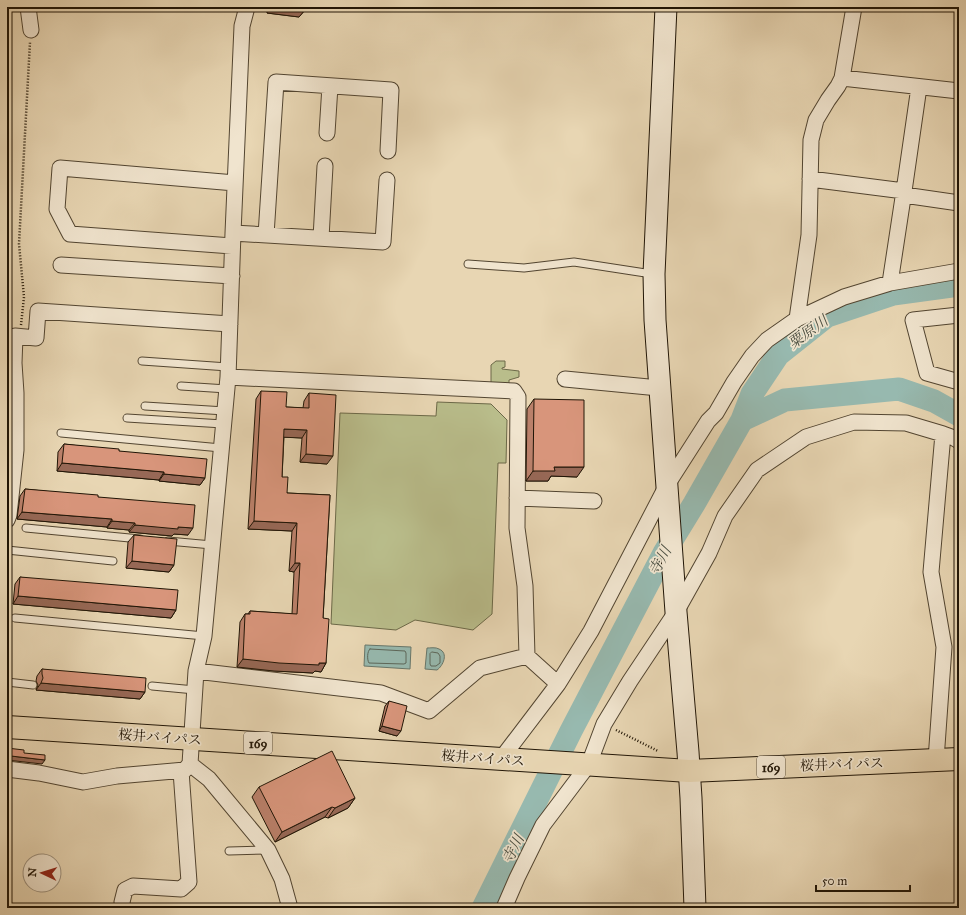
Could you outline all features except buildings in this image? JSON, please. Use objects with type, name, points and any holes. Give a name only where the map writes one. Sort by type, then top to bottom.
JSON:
[{"type":"highway","name":"桜井バイパス","points":[[7,727],[689,771],[959,758]]},
{"type":"street","points":[[28,7],[31,30]]},
{"type":"street","points":[[123,908],[122,902],[125,890],[133,886],[181,889],[189,882],[185,767],[191,739],[196,671],[204,636],[224,418],[230,324],[242,26],[246,7]]},
{"type":"street","points":[[666,7],[654,274],[655,320],[676,609],[688,744],[695,908]]},
{"type":"street","points":[[797,319],[809,235],[811,140],[816,120],[842,78],[854,7]]},
{"type":"street","points":[[842,78],[959,91]]},
{"type":"street","points":[[266,235],[276,82],[391,90],[388,151]]},
{"type":"street","points":[[327,133],[330,86]]},
{"type":"street","points":[[890,283],[919,87]]},
{"type":"street","points":[[321,238],[325,166]]},
{"type":"street","points":[[235,183],[60,168],[57,209],[70,234],[233,239],[266,235],[383,242],[387,180]]},
{"type":"street","points":[[810,179],[959,203]]},
{"type":"street","points":[[61,265],[232,276]]},
{"type":"street","points":[[505,759],[558,684],[591,631],[668,489],[708,421],[716,413],[734,382],[752,356],[767,340],[797,319],[844,297],[890,283],[959,271]]},
{"type":"street","points":[[7,520],[9,515],[11,450],[16,393],[10,362],[15,336],[36,338],[38,311],[230,324]]},
{"type":"street","points":[[959,315],[913,320],[927,373],[959,382]]},
{"type":"street","points":[[227,378],[514,391],[518,397],[517,528],[525,586],[527,656],[558,684]]},
{"type":"street","points":[[565,379],[659,388]]},
{"type":"street","points":[[504,908],[543,825],[586,764],[604,724],[709,553],[725,516],[757,470],[806,437],[854,422],[906,423],[943,434],[959,441]]},
{"type":"street","points":[[936,760],[944,647],[930,572],[943,434]]},
{"type":"street","points":[[517,498],[594,501]]},
{"type":"street","points":[[196,671],[380,692],[429,711],[480,668],[527,656]]},
{"type":"street","points":[[7,769],[39,773],[84,782],[185,767],[209,779],[268,850],[282,879],[290,908]]},
{"type":"lane","points":[[468,264],[524,268],[574,262],[654,274]]},
{"type":"lane","points":[[142,361],[227,378]]},
{"type":"lane","points":[[181,386],[227,378]]},
{"type":"lane","points":[[145,406],[224,418]]},
{"type":"lane","points":[[127,418],[224,418]]},
{"type":"lane","points":[[61,433],[221,448]]},
{"type":"lane","points":[[26,528],[150,539]]},
{"type":"lane","points":[[158,540],[212,545]]},
{"type":"lane","points":[[7,550],[112,561]]},
{"type":"lane","points":[[15,618],[204,636]]},
{"type":"lane","points":[[7,682],[33,685]]},
{"type":"lane","points":[[152,686],[195,690]]},
{"type":"lane","points":[[229,851],[268,850]]},
{"type":"path","points":[[20,337],[24,297],[19,244],[31,30]]},
{"type":"path","points":[[604,724],[659,752]]},
{"type":"green space","points":[[496,361],[505,361],[505,367],[502,369],[519,371],[519,377],[509,380],[509,387],[491,384],[491,365]]},
{"type":"green space","points":[[437,402],[491,404],[507,420],[506,463],[498,463],[492,614],[473,630],[415,620],[396,630],[331,624],[340,413],[436,416]]},
{"type":"water","points":[[365,645],[411,647],[410,669],[364,666]]},
{"type":"water","points":[[427,648],[438,648],[444,653],[443,663],[437,670],[425,669]]},
{"type":"waterway","name":"寺川","points":[[483,908],[571,731],[664,553],[742,420],[752,394],[778,355],[827,316],[893,294],[959,285]]},
{"type":"waterway","name":"寺川","points":[[742,420],[785,400],[899,389],[934,401],[959,415]]},
{"type":"water label","name":"粟原川","points":[[808,332]]}]
